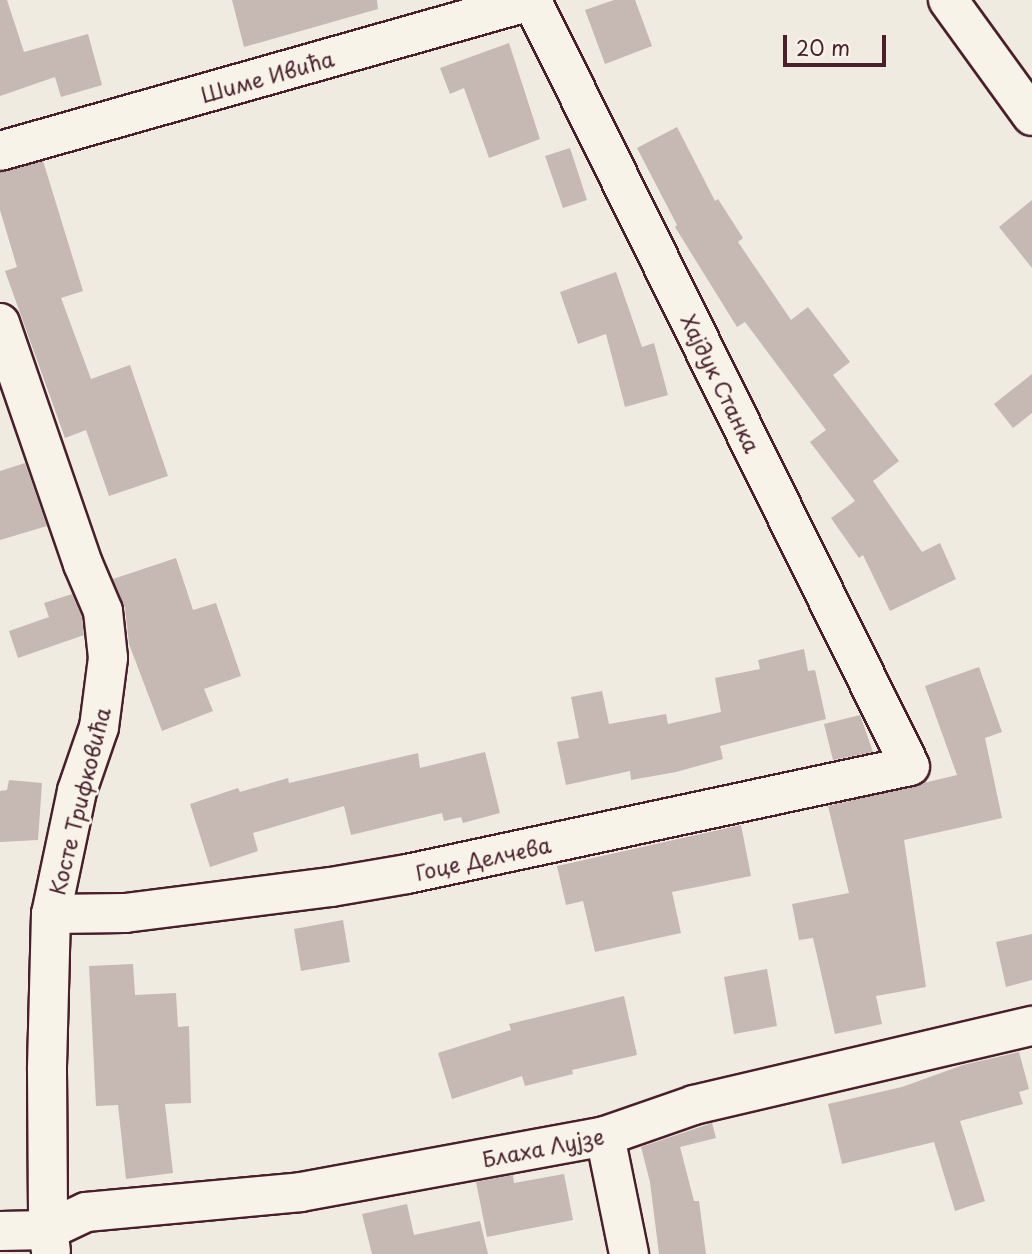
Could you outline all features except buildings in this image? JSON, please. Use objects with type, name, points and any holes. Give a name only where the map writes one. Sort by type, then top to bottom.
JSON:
[{"type":"street","name":"Шиме Ивића","points":[[0,151],[533,0]]},
{"type":"street","name":"Хајдук Станка","points":[[533,0],[910,766]]},
{"type":"street","points":[[948,0],[1032,116]]},
{"type":"street","name":"Косте Трифковића","points":[[0,323],[83,564],[103,611],[108,658],[99,727],[77,791],[51,914],[50,1242]]},
{"type":"street","name":"Гоце Делчева","points":[[51,914],[125,913],[382,878],[910,766]]},
{"type":"street","name":"Блаха Лујзе","points":[[50,1242],[86,1212],[301,1192],[605,1136],[694,1105],[1032,1026]]},
{"type":"street","points":[[605,1136],[629,1254]]},
{"type":"street","points":[[0,1231],[50,1242]]}]
